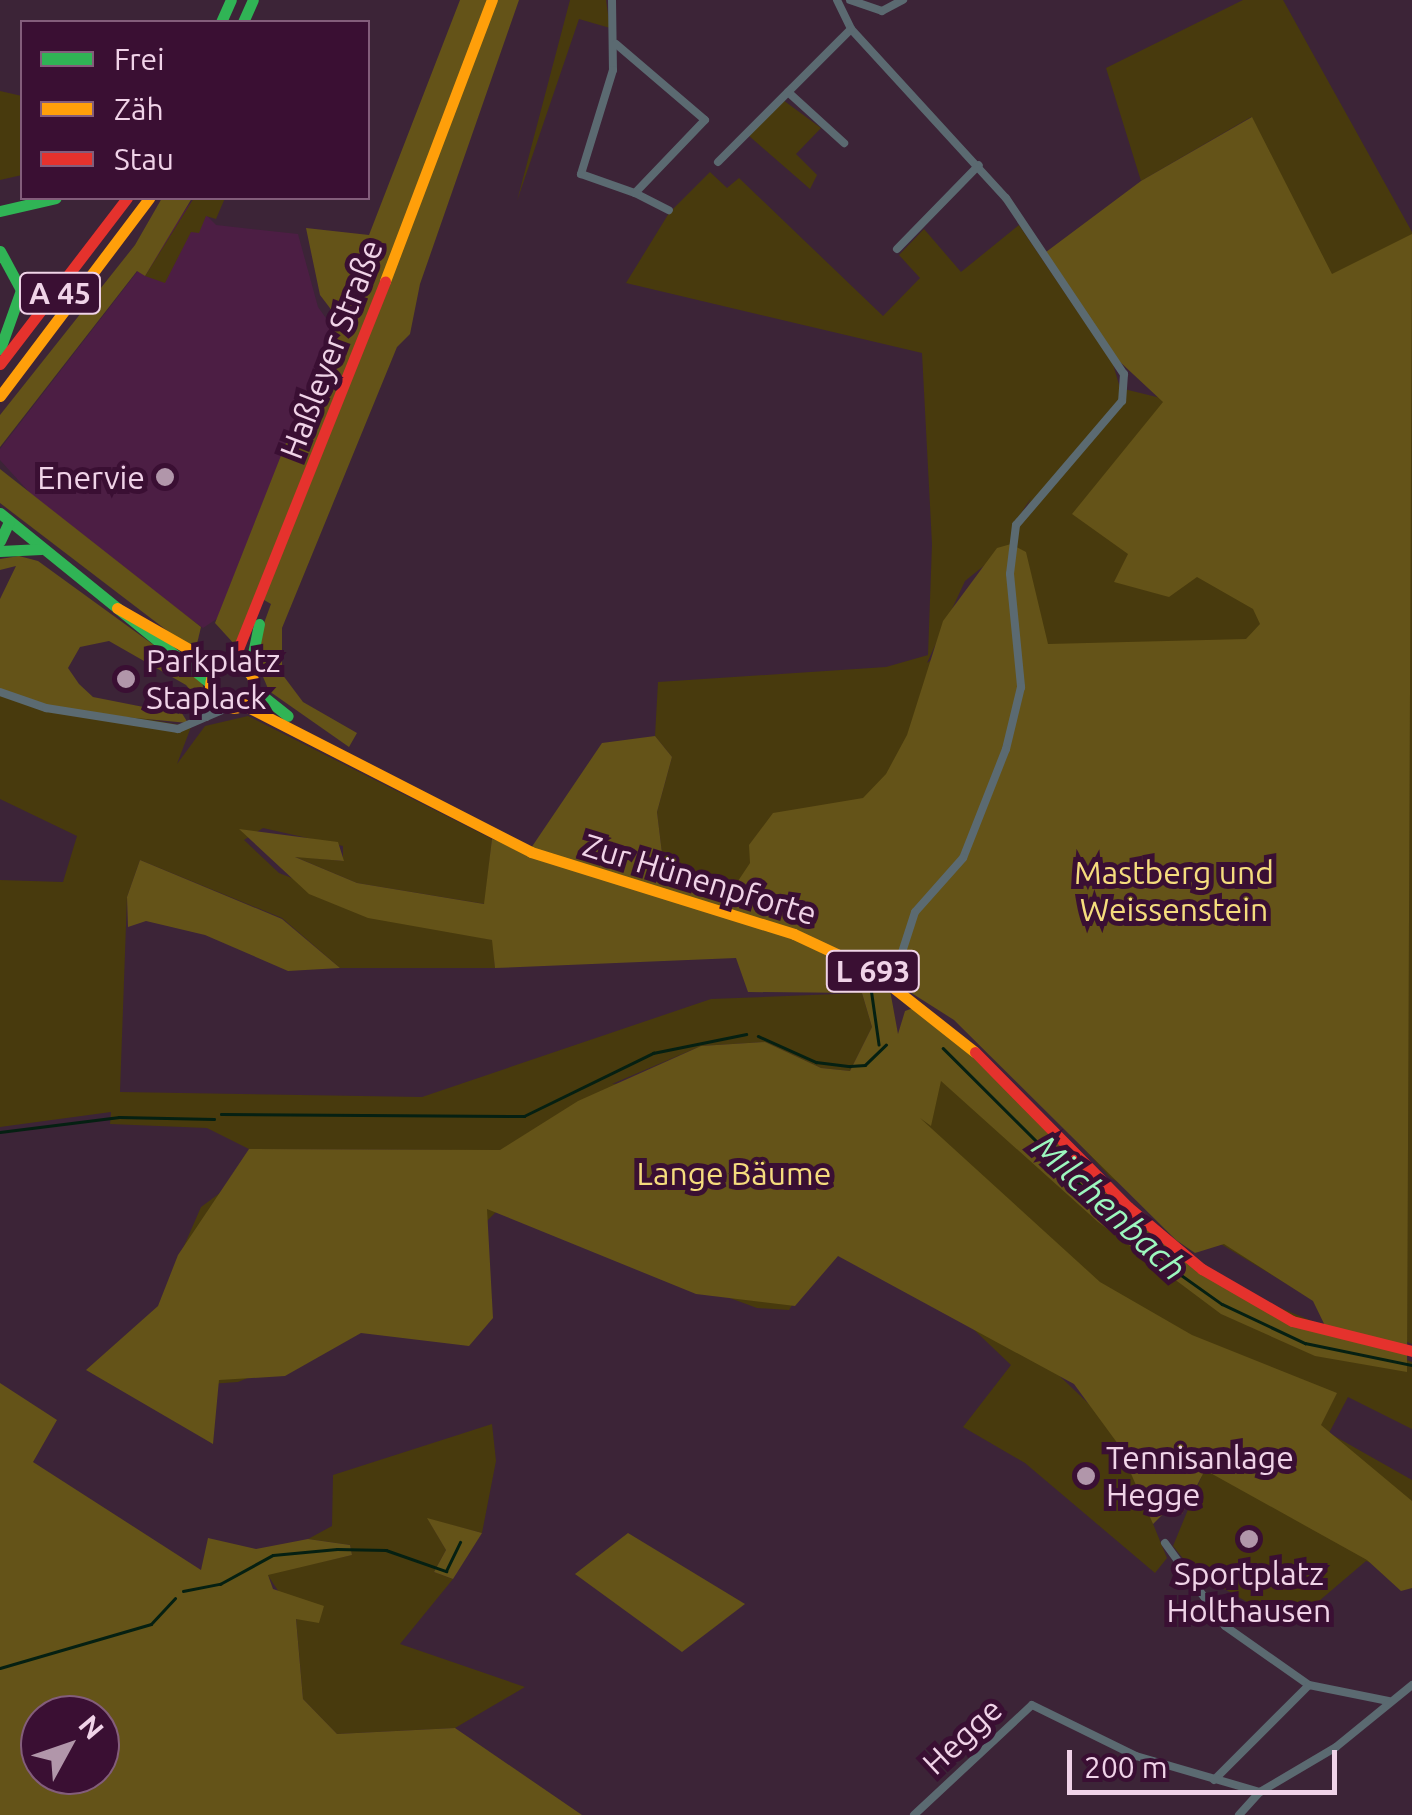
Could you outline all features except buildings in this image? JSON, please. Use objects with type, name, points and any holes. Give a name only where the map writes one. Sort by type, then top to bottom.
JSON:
[{"type":"main road","name":"Haßleyer Straße","points":[[226,666],[262,605],[492,0]]},
{"type":"main road","points":[[0,211],[47,200]]},
{"type":"main road","name":"A 45","points":[[0,364],[125,200]]},
{"type":"main road","name":"A 45","points":[[0,396],[147,200]]},
{"type":"main road","points":[[0,251],[21,290],[0,349]]},
{"type":"main road","points":[[0,542],[3,520]]},
{"type":"main road","points":[[3,520],[110,604],[227,708],[244,705],[254,689],[250,673],[226,666],[110,604]]},
{"type":"main road","points":[[0,550],[41,550]]},
{"type":"main road","name":"Haßleyer Straße","points":[[250,673],[262,605]]},
{"type":"main road","points":[[210,689],[226,666]]},
{"type":"main road","name":"Zur Hünenpforte","points":[[254,689],[339,751]]},
{"type":"main road","name":"Zur Hünenpforte","points":[[244,705],[531,852],[794,934],[892,983],[986,1058],[1128,1206],[1202,1269],[1292,1321],[1412,1351]]},
{"type":"street","points":[[612,0],[616,44],[581,174],[636,193],[669,210]]},
{"type":"street","points":[[837,0],[851,29],[979,166],[1117,362],[1124,388],[1122,401],[1016,525],[1010,574],[1021,687],[1006,749],[963,858],[915,912],[892,983]]},
{"type":"street","points":[[850,0],[882,11],[903,0]]},
{"type":"street","points":[[718,162],[851,29]]},
{"type":"street","points":[[616,44],[705,120],[636,193]]},
{"type":"street","points":[[788,92],[844,143]]},
{"type":"street","points":[[897,249],[979,166]]},
{"type":"street","points":[[206,718],[210,689]]},
{"type":"street","points":[[0,692],[46,708],[178,728],[227,708]]},
{"type":"street","points":[[1165,1543],[1225,1626],[1310,1685],[1388,1700]]},
{"type":"street","points":[[1214,1780],[1310,1685]]},
{"type":"street","points":[[1239,1815],[1260,1792],[1336,1746],[1388,1700],[1412,1685]]},
{"type":"street","name":"Hegge","points":[[914,1815],[1032,1705],[1136,1756],[1260,1792]]},
{"type":"shaded area","points":[[192,201],[216,225],[298,234],[318,307],[333,328],[221,616],[203,628],[48,513],[0,460],[0,449]]},
{"type":"green space","points":[[460,0],[519,0],[420,284],[410,334],[397,347],[282,628],[282,674],[303,702],[357,733],[349,747],[269,691],[253,653],[271,604],[257,596],[236,646],[215,623],[336,316],[320,295],[306,228],[369,235]]},
{"type":"green space","points":[[570,0],[606,0],[610,28],[579,19],[517,201]]},
{"type":"green space","name":"Mastberg und Weissenstein","points":[[1243,0],[1283,0],[1412,232],[1412,1344],[1317,1302],[1111,1178],[982,1038],[744,873],[733,890],[664,870],[657,812],[672,757],[655,736],[658,682],[886,667],[928,655],[932,544],[922,353],[626,283],[669,213],[710,172],[727,188],[739,178],[883,316],[920,278],[899,255],[924,229],[961,272],[1019,225],[1113,364],[1120,388],[1177,402],[1251,117],[1141,181],[1106,68]],"holes":[[[1031,498],[1018,526],[1013,603],[927,663],[965,581],[1011,544],[1014,524]]]},
{"type":"green space","points":[[0,91],[20,96],[20,175],[0,180]]},
{"type":"green space","points":[[783,100],[821,128],[796,154],[817,175],[810,189],[748,135]]},
{"type":"green space","name":"Lange Bäume","points":[[1252,117],[1332,274],[1412,234],[1407,1372],[1315,1356],[1221,1314],[1098,1222],[941,1081],[931,1126],[920,1118],[1100,1282],[1192,1335],[1337,1393],[1321,1425],[1412,1501],[1412,1588],[1401,1591],[1367,1560],[1205,1470],[1182,1514],[1168,1509],[1153,1524],[1118,1444],[1074,1384],[838,1256],[795,1306],[696,1294],[487,1209],[493,1318],[469,1346],[361,1333],[285,1376],[219,1380],[213,1444],[86,1370],[158,1306],[178,1255],[249,1149],[500,1150],[578,1101],[701,1046],[765,1042],[821,1068],[850,1071],[872,1027],[862,993],[748,992],[736,958],[495,968],[492,940],[368,918],[309,894],[239,829],[338,842],[344,861],[295,857],[357,883],[484,904],[492,839],[529,851],[602,743],[655,736],[672,757],[657,812],[664,870],[732,890],[750,863],[749,845],[773,813],[863,798],[886,774],[907,735],[943,621],[997,548],[1011,544],[1026,552],[1048,644],[1246,639],[1260,624],[1253,609],[1197,577],[1169,597],[1114,582],[1128,554],[1072,514],[1163,402],[1119,361],[1046,252],[1141,181]],"holes":[[[847,952],[954,1020],[1176,1240],[1195,1253],[1224,1244],[1313,1301],[1329,1334],[1260,1306],[1176,1256],[953,1035],[916,1007],[905,1011],[898,1034],[890,990]]]},
{"type":"green space","points":[[161,200],[191,200],[145,276],[137,271],[0,447],[0,415],[135,245]]},
{"type":"green space","points":[[193,200],[224,200],[216,219],[206,216],[199,233],[191,232],[165,283],[145,276]]},
{"type":"green space","points":[[0,469],[201,627],[195,652],[0,503]]},
{"type":"green space","points":[[19,556],[38,561],[202,680],[206,706],[193,704],[198,699],[186,685],[109,641],[80,647],[68,668],[79,684],[93,697],[179,714],[178,707],[188,723],[62,711],[0,692],[0,599],[16,566],[0,570],[0,559]]},
{"type":"green space","name":"Lange Bäume","points":[[0,692],[191,727],[177,764],[205,726],[248,716],[492,839],[485,904],[357,883],[293,856],[343,861],[343,846],[263,828],[244,840],[279,873],[397,919],[493,940],[495,968],[340,968],[282,918],[140,860],[127,897],[120,1092],[422,1097],[711,999],[862,993],[872,1027],[850,1071],[821,1068],[765,1042],[701,1046],[612,1084],[819,1071],[859,1080],[925,1048],[1059,1151],[1195,1273],[1412,1362],[1412,1429],[1348,1397],[1329,1433],[1412,1480],[1412,1578],[1366,1561],[1299,1618],[1277,1619],[1193,1571],[1173,1546],[1203,1473],[1140,1492],[1167,1558],[1155,1573],[1025,1463],[963,1427],[1011,1365],[969,1325],[1047,1364],[1090,1405],[1072,1372],[840,1232],[789,1310],[757,1308],[496,1212],[386,1321],[238,1382],[209,1384],[161,1299],[201,1207],[224,1190],[458,1150],[249,1149],[207,1128],[110,1124],[111,1112],[0,1127],[0,880],[63,882],[77,836],[0,799]]},
{"type":"green space","points":[[140,860],[282,919],[340,968],[288,971],[205,935],[146,921],[128,927],[127,897]]},
{"type":"green space","points":[[0,1383],[57,1420],[33,1462],[201,1570],[208,1538],[256,1549],[308,1539],[350,1545],[352,1555],[268,1575],[273,1589],[324,1606],[319,1623],[296,1619],[303,1699],[337,1734],[455,1728],[582,1815],[0,1815]]},
{"type":"green space","points":[[492,1424],[496,1461],[482,1533],[428,1519],[446,1550],[434,1572],[453,1579],[400,1644],[525,1687],[455,1728],[337,1734],[303,1699],[296,1618],[267,1574],[352,1555],[350,1545],[308,1539],[332,1526],[333,1475]]},
{"type":"green space","points":[[427,1518],[482,1533],[453,1579],[434,1572],[446,1550]]},
{"type":"green space","points":[[628,1533],[745,1604],[682,1652],[575,1574]]},
{"type":"waterway","points":[[871,988],[879,1044]]},
{"type":"waterway","name":"Milchenbach","points":[[221,1114],[524,1116],[653,1053],[746,1034]]},
{"type":"waterway","name":"Milchenbach","points":[[758,1036],[816,1062],[850,1066],[865,1065],[886,1045]]},
{"type":"waterway","name":"Milchenbach","points":[[943,1048],[1146,1250],[1222,1304],[1305,1343],[1412,1365]]},
{"type":"waterway","name":"Milchenbach","points":[[0,1132],[119,1117],[214,1119]]},
{"type":"waterway","points":[[183,1591],[220,1584],[273,1555],[337,1549],[386,1550],[446,1571],[460,1542]]},
{"type":"waterway","points":[[0,1668],[151,1624],[175,1598]]},
{"type":"traffic: fast","points":[[222,20],[231,0]]},
{"type":"traffic: fast","points":[[244,20],[253,0]]},
{"type":"traffic: fast","points":[[0,211],[47,200]]},
{"type":"traffic: fast","points":[[0,251],[21,290],[0,349]]},
{"type":"traffic: fast","points":[[0,513],[210,683]]},
{"type":"traffic: fast","points":[[0,541],[9,522]]},
{"type":"traffic: fast","points":[[0,551],[41,549]]},
{"type":"traffic: fast","points":[[249,673],[259,624]]},
{"type":"traffic: fast","points":[[254,689],[288,716]]},
{"type":"traffic: slow","points":[[385,281],[492,0]]},
{"type":"traffic: slow","points":[[0,396],[147,200]]},
{"type":"traffic: slow","points":[[117,608],[220,667]]},
{"type":"traffic: slow","points":[[232,664],[248,670],[254,686],[248,702],[232,708],[216,702],[210,686],[216,670],[232,664]]},
{"type":"traffic: slow","points":[[244,705],[531,852],[794,934],[871,970],[975,1052]]},
{"type":"traffic: jam","points":[[0,364],[125,200]]},
{"type":"traffic: jam","points":[[232,664],[385,281]]},
{"type":"traffic: jam","points":[[975,1052],[1128,1207],[1202,1269],[1292,1321],[1412,1351]]},
{"type":"place","name":"Enervie","points":[[165,477]]},
{"type":"place","name":"Parkplatz Staplack","points":[[126,679]]},
{"type":"place","name":"Tennisanlage Hegge","points":[[1086,1476]]},
{"type":"place","name":"Sportplatz Holthausen","points":[[1249,1539]]}]
